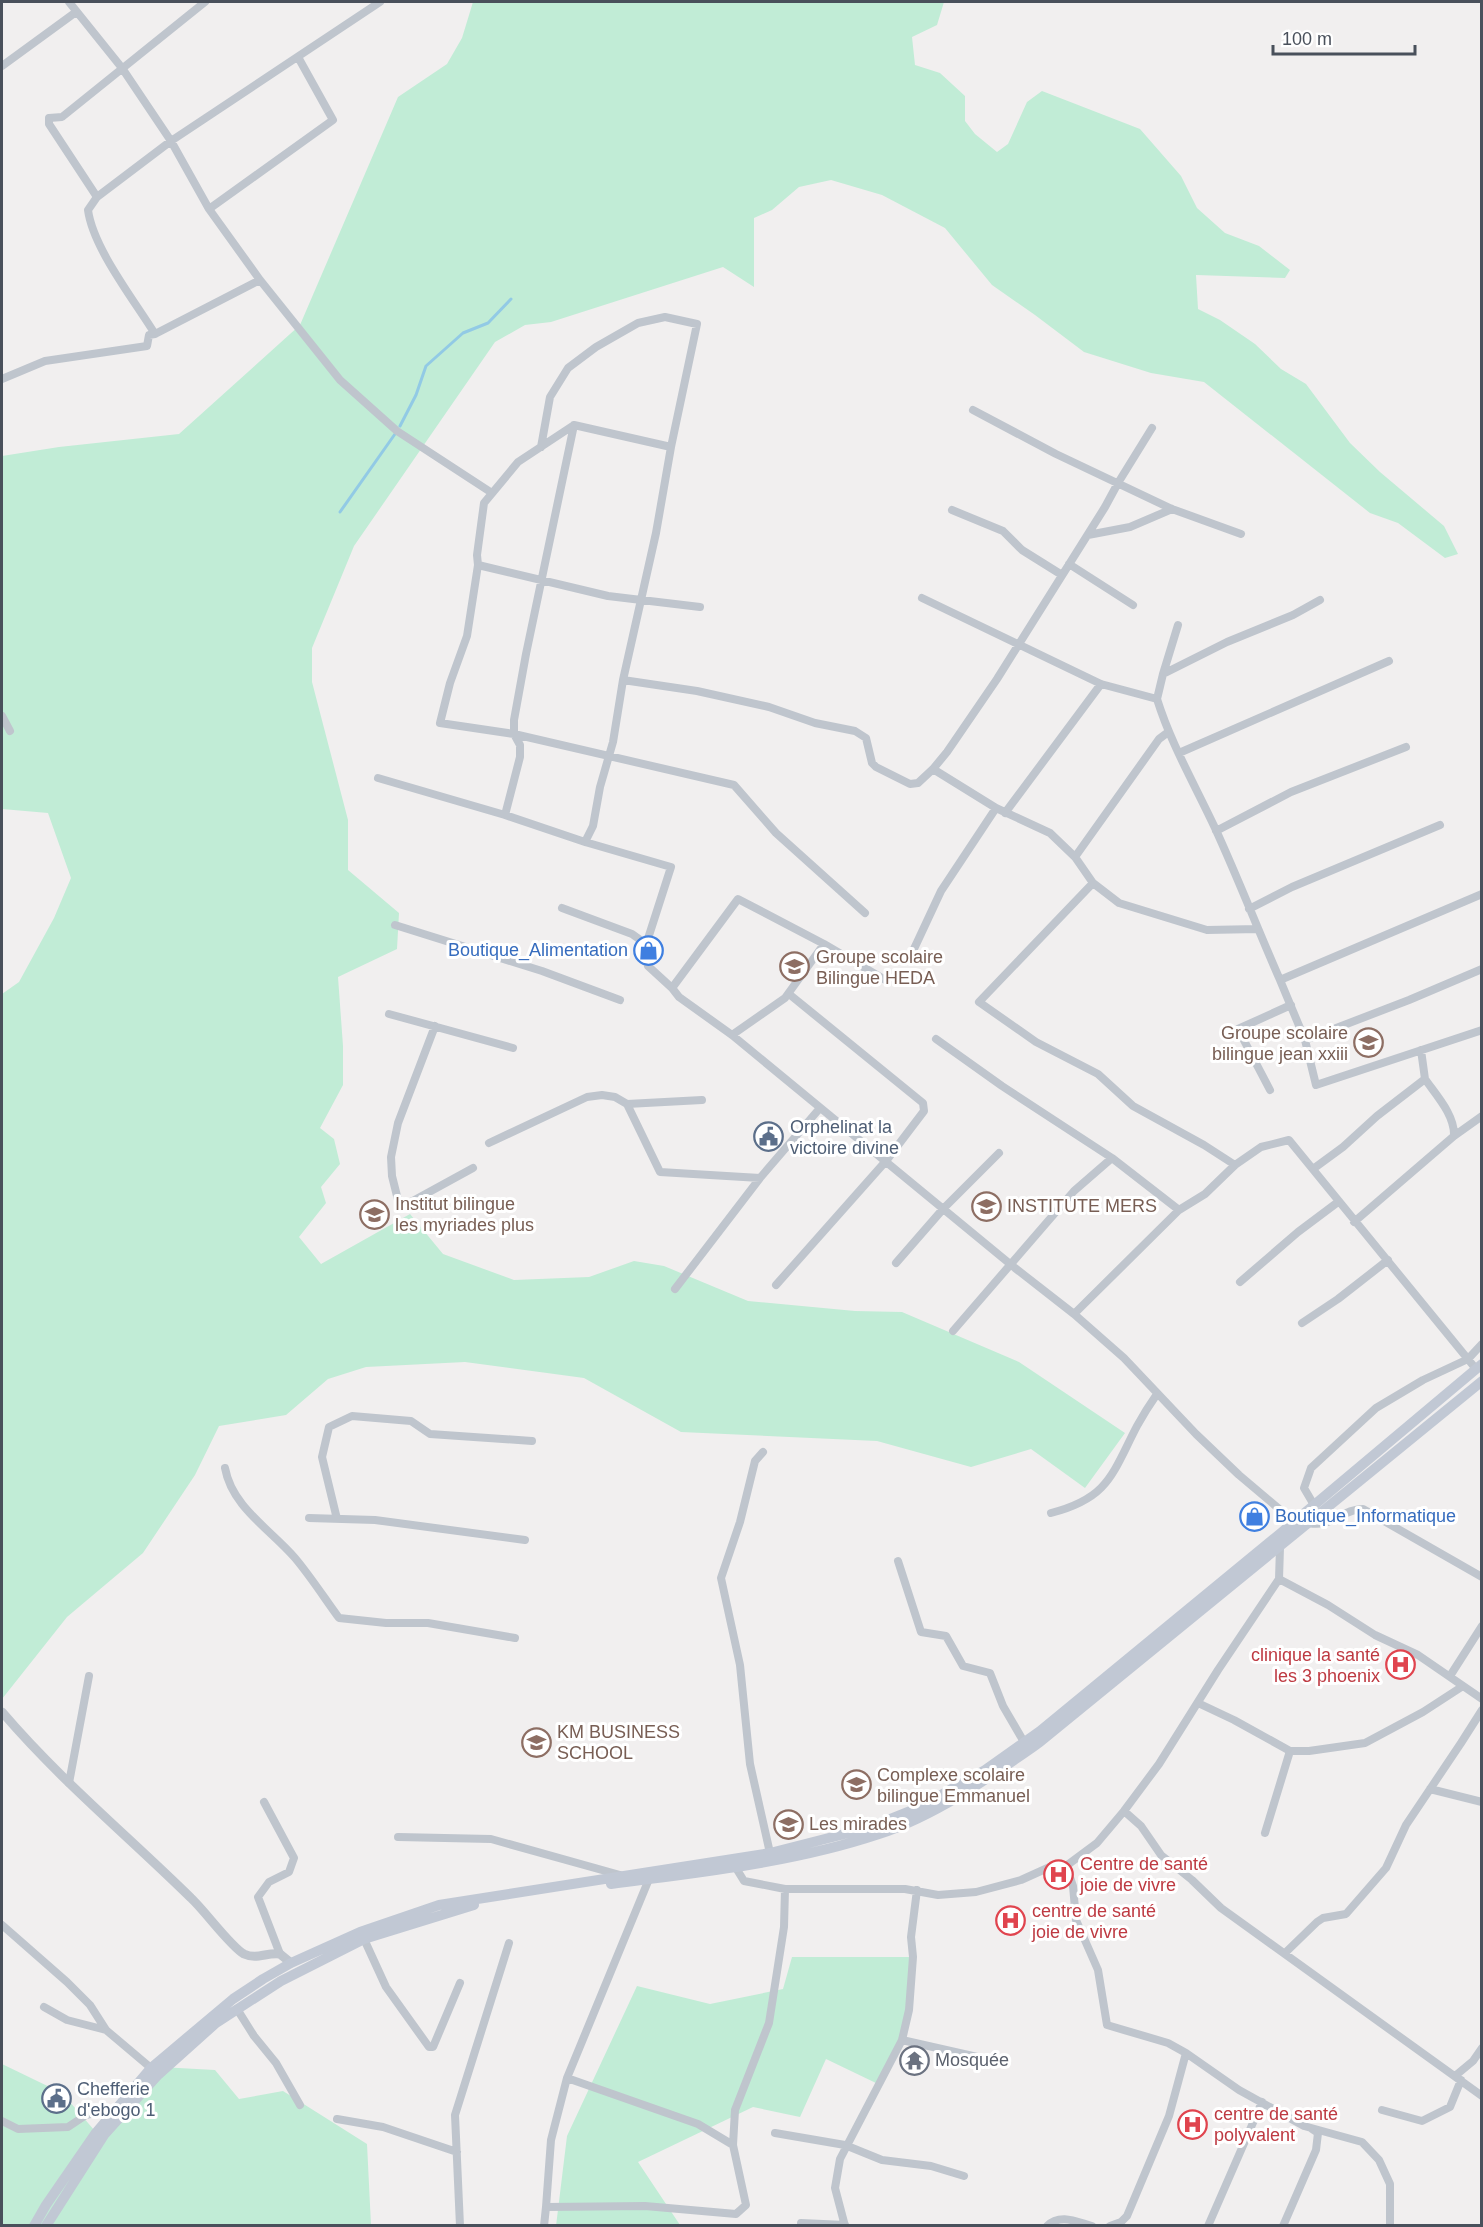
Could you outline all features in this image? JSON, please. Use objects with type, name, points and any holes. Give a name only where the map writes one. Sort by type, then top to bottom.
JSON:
[{"type":"main road","points":[[34,2226],[82,2151],[151,2068],[233,1999],[291,1963],[360,1932],[439,1905],[736,1868],[819,1851],[880,1834],[928,1812],[992,1776],[1040,1742],[1280,1547],[1302,1524],[1314,1505],[1479,1367]]},
{"type":"main road","points":[[46,2226],[104,2135],[158,2075],[216,2023],[281,1981],[363,1939],[463,1907],[577,1886],[621,1875],[770,1853],[868,1828],[918,1808],[985,1770],[1024,1742],[1482,1381]]},
{"type":"street","points":[[69,2],[122,68],[171,141],[208,209],[260,280],[340,380],[397,431],[492,493]]},
{"type":"street","points":[[96,197],[49,124],[49,118],[62,117],[205,2]]},
{"type":"street","points":[[155,334],[106,256],[90,225],[88,210],[96,197],[171,141],[380,2]]},
{"type":"street","points":[[2,66],[76,12]]},
{"type":"street","points":[[208,209],[333,120],[298,57]]},
{"type":"street","points":[[2,379],[45,361],[147,346],[149,335],[260,280]]},
{"type":"street","points":[[541,447],[550,397],[568,368],[596,347],[638,323],[665,316],[697,324],[671,447],[656,533],[622,680],[609,755],[593,826],[585,842]]},
{"type":"street","points":[[973,410],[1056,454],[1172,509],[1241,534]]},
{"type":"street","points":[[505,815],[520,757],[520,745],[514,734],[514,720],[574,424]]},
{"type":"street","points":[[671,447],[574,424],[518,462],[492,493],[484,503],[477,555],[478,565],[466,636],[450,683],[440,723],[514,734],[734,785],[776,833],[864,913]]},
{"type":"street","points":[[622,680],[697,691],[769,707],[815,723],[855,731],[866,738],[872,763],[910,784],[918,783],[933,769],[959,735],[1088,535],[1152,428]]},
{"type":"street","points":[[1088,535],[1130,527],[1172,509]]},
{"type":"street","points":[[952,510],[1003,531],[1022,550],[1062,575]]},
{"type":"street","points":[[1069,564],[1133,605]]},
{"type":"street","points":[[478,565],[640,601],[700,607]]},
{"type":"street","points":[[922,598],[1101,684],[1157,699]]},
{"type":"street","points":[[1162,674],[1227,642],[1293,615],[1320,600]]},
{"type":"street","points":[[1178,625],[1162,674],[1157,699],[1167,732],[1216,831],[1305,1040],[1316,1085],[1482,1030]]},
{"type":"street","points":[[1179,753],[1389,661]]},
{"type":"street","points":[[1005,813],[1101,684]]},
{"type":"street","points":[[2,716],[10,731]]},
{"type":"street","points":[[1075,857],[1159,739],[1167,732]]},
{"type":"street","points":[[1216,831],[1291,792],[1406,747]]},
{"type":"street","points":[[933,769],[1005,813],[1050,833],[1075,857],[1093,883],[1119,903],[1207,930],[1258,929]]},
{"type":"street","points":[[378,778],[670,867],[644,951]]},
{"type":"street","points":[[913,951],[941,891],[996,808]]},
{"type":"street","points":[[1249,909],[1292,887],[1440,825]]},
{"type":"street","points":[[1093,883],[979,1002],[1036,1042],[1098,1074],[1133,1106],[1235,1165]]},
{"type":"street","points":[[1280,980],[1482,894]]},
{"type":"street","points":[[672,988],[738,899],[824,944],[887,981]]},
{"type":"street","points":[[562,908],[632,934],[639,939],[648,966],[679,997],[732,1035],[1074,1314],[1124,1358],[1231,1467],[1302,1524],[1321,1526],[1350,1512],[1363,1509],[1482,1576]]},
{"type":"street","points":[[395,925],[542,971],[620,1000]]},
{"type":"street","points":[[732,1035],[789,994],[824,944]]},
{"type":"street","points":[[1305,1040],[1482,969]]},
{"type":"street","points":[[776,1285],[886,1161],[924,1111],[923,1103],[789,994]]},
{"type":"street","points":[[1270,1090],[1238,1029],[1290,1005]]},
{"type":"street","points":[[389,1014],[513,1048]]},
{"type":"street","points":[[435,1026],[398,1123],[391,1157],[392,1176],[400,1208],[473,1168]]},
{"type":"street","points":[[936,1039],[1002,1086],[1112,1158],[1179,1210]]},
{"type":"street","points":[[1421,1050],[1425,1079],[1444,1105],[1455,1131],[1454,1136]]},
{"type":"street","points":[[1312,1169],[1343,1147],[1377,1116],[1425,1079]]},
{"type":"street","points":[[489,1143],[587,1097],[615,1097],[627,1104],[702,1100]]},
{"type":"street","points":[[627,1104],[660,1172],[760,1178]]},
{"type":"street","points":[[675,1289],[760,1178],[820,1108]]},
{"type":"street","points":[[1354,1222],[1454,1136],[1482,1116]]},
{"type":"street","points":[[1074,1314],[1179,1210],[1205,1194],[1235,1165],[1261,1147],[1289,1140],[1468,1359],[1479,1367]]},
{"type":"street","points":[[896,1263],[944,1209],[999,1153]]},
{"type":"street","points":[[953,1331],[1078,1186],[1112,1158]]},
{"type":"street","points":[[1240,1282],[1298,1232],[1338,1202]]},
{"type":"street","points":[[1302,1323],[1389,1260]]},
{"type":"street","points":[[1314,1505],[1304,1488],[1311,1468],[1376,1408],[1423,1380],[1468,1359],[1482,1344]]},
{"type":"street","points":[[1051,1513],[1089,1500],[1105,1485],[1120,1463],[1138,1424],[1157,1394]]},
{"type":"street","points":[[337,1519],[322,1457],[328,1427],[352,1416],[411,1421],[430,1434],[532,1441]]},
{"type":"street","points":[[763,1452],[755,1461],[740,1522],[721,1578],[740,1665],[749,1736],[750,1764],[770,1853]]},
{"type":"street","points":[[225,1468],[227,1478],[239,1502],[295,1558],[339,1618],[386,1623],[421,1623],[515,1638]]},
{"type":"street","points":[[309,1518],[375,1520],[525,1540]]},
{"type":"street","points":[[736,1868],[744,1881],[785,1889],[917,1890],[926,1894],[938,1895],[976,1892],[1021,1880],[1052,1866],[1066,1866],[1097,1843],[1159,1764],[1279,1579],[1280,1547]]},
{"type":"street","points":[[898,1561],[921,1632],[946,1636],[963,1666],[990,1673],[1003,1706],[1024,1742]]},
{"type":"street","points":[[1279,1579],[1328,1605],[1375,1635],[1418,1655],[1482,1699]]},
{"type":"street","points":[[1450,1676],[1482,1626]]},
{"type":"street","points":[[69,1783],[89,1676]]},
{"type":"street","points":[[1198,1703],[1290,1751],[1309,1751],[1365,1743],[1423,1712],[1464,1686]]},
{"type":"street","points":[[1285,1953],[1323,1918],[1346,1914],[1386,1868],[1406,1825],[1482,1710]]},
{"type":"street","points":[[2,1712],[25,1739],[69,1783],[190,1896],[237,1949],[248,1956],[256,1957],[280,1954]]},
{"type":"street","points":[[1265,1833],[1290,1751]]},
{"type":"street","points":[[1431,1789],[1482,1802]]},
{"type":"street","points":[[264,1802],[294,1858],[289,1872],[269,1882],[258,1897],[280,1954],[291,1963]]},
{"type":"street","points":[[1124,1811],[1141,1826],[1161,1856],[1192,1880],[1221,1908],[1482,2096]]},
{"type":"street","points":[[398,1837],[491,1839],[621,1875]]},
{"type":"street","points":[[1066,1866],[1075,1893],[1076,1920],[1098,1970],[1107,2025],[1168,2043],[1239,2090],[1318,2133],[1316,2150],[1283,2226]]},
{"type":"street","points":[[544,2226],[551,2140],[567,2078],[649,1879]]},
{"type":"street","points":[[546,2207],[645,2206],[736,2214],[746,2205],[733,2145],[735,2110],[770,2023],[784,1927],[785,1889]]},
{"type":"street","points":[[801,2223],[845,2225],[835,2188],[840,2159],[845,2145],[902,2040],[909,2010],[913,1957],[911,1937],[917,1890]]},
{"type":"street","points":[[2,1925],[90,2005],[106,2030],[151,2068]]},
{"type":"street","points":[[363,1939],[386,1987],[429,2047],[432,2046],[460,1983]]},
{"type":"street","points":[[460,2226],[455,2115],[509,1943]]},
{"type":"street","points":[[44,2007],[67,2020],[106,2030]]},
{"type":"street","points":[[237,2009],[254,2036],[276,2063],[300,2106]]},
{"type":"street","points":[[902,2040],[986,2059]]},
{"type":"street","points":[[1382,2110],[1422,2121],[1450,2107],[1458,2078],[1482,2048]]},
{"type":"street","points":[[1110,2226],[1125,2224],[1169,2116],[1186,2053]]},
{"type":"street","points":[[567,2078],[698,2124],[733,2145]]},
{"type":"street","points":[[1208,2226],[1262,2102]]},
{"type":"street","points":[[2,2121],[18,2129],[68,2127],[86,2115],[116,2108]]},
{"type":"street","points":[[337,2119],[383,2127],[458,2152]]},
{"type":"street","points":[[1309,2127],[1362,2142],[1379,2160],[1390,2184],[1390,2226]]},
{"type":"street","points":[[775,2133],[845,2145],[882,2160],[931,2166],[964,2176]]},
{"type":"street","points":[[1047,2226],[1060,2218],[1092,2226]]},
{"type":"green space","points":[[473,2],[944,2],[937,25],[912,37],[915,65],[940,73],[965,96],[965,121],[975,134],[997,152],[1008,144],[1027,102],[1042,91],[1140,129],[1181,176],[1197,208],[1225,233],[1259,246],[1290,270],[1285,278],[1196,275],[1198,309],[1220,320],[1255,344],[1281,369],[1306,384],[1350,443],[1380,472],[1444,526],[1458,554],[1445,558],[1398,523],[1370,513],[1204,382],[1151,373],[1084,352],[992,285],[945,228],[882,195],[831,180],[799,187],[772,210],[754,218],[754,287],[723,267],[551,322],[525,325],[495,342],[354,546],[312,648],[312,682],[348,820],[348,870],[399,913],[397,949],[338,977],[343,1046],[343,1085],[320,1128],[334,1139],[340,1164],[321,1187],[326,1203],[299,1237],[321,1264],[410,1214],[443,1254],[514,1280],[589,1277],[634,1261],[664,1266],[748,1301],[855,1311],[902,1312],[1019,1362],[1125,1433],[1085,1488],[1031,1449],[971,1467],[877,1441],[681,1432],[584,1378],[465,1362],[366,1367],[328,1379],[286,1415],[219,1426],[195,1475],[143,1553],[67,1617],[2,1699],[2,994],[19,982],[54,918],[71,878],[48,813],[2,809],[2,456],[59,447],[179,434],[300,325],[398,97],[447,64],[462,38]]},
{"type":"green space","points":[[792,1957],[913,1957],[903,2037],[878,2084],[826,2059],[800,2117],[753,2107],[638,2162],[680,2225],[556,2226],[567,2136],[637,1986],[710,2004],[783,1989]]},
{"type":"green space","points":[[2,2064],[62,2093],[95,2131],[160,2067],[215,2070],[239,2099],[283,2091],[367,2144],[371,2225],[2,2225]]},
{"type":"waterway","points":[[400,426],[416,395],[426,366],[463,333],[488,323],[511,299]]},
{"type":"waterway","points":[[340,512],[395,434]]},
{"type":"place","name":"Boutique_Alimentation","points":[[649,950]]},
{"type":"place","name":"Groupe scolaire Bilingue HEDA","points":[[795,967]]},
{"type":"place","name":"Groupe scolaire bilingue jean xxiii","points":[[1369,1043]]},
{"type":"place","name":"Orphelinat la victoire divine","points":[[769,1137]]},
{"type":"place","name":"INSTITUTE MERS","points":[[986,1206]]},
{"type":"place","name":"Institut bilingue les myriades plus","points":[[374,1214]]},
{"type":"place","name":"Boutique_Informatique","points":[[1254,1516]]},
{"type":"place","name":"clinique la santé les 3 phoenix","points":[[1401,1665]]},
{"type":"place","name":"KM BUSINESS SCHOOL","points":[[536,1742]]},
{"type":"place","name":"Complexe scolaire bilingue Emmanuel","points":[[856,1785]]},
{"type":"place","name":"Les mirades","points":[[788,1824]]},
{"type":"place","name":"Centre de santé joie de vivre","points":[[1059,1874]]},
{"type":"place","name":"centre de santé joie de vivre","points":[[1011,1921]]},
{"type":"place","name":"Mosquée","points":[[914,2060]]},
{"type":"place","name":"Chefferie d'ebogo 1","points":[[56,2099]]},
{"type":"place","name":"centre de santé polyvalent","points":[[1193,2124]]}]
